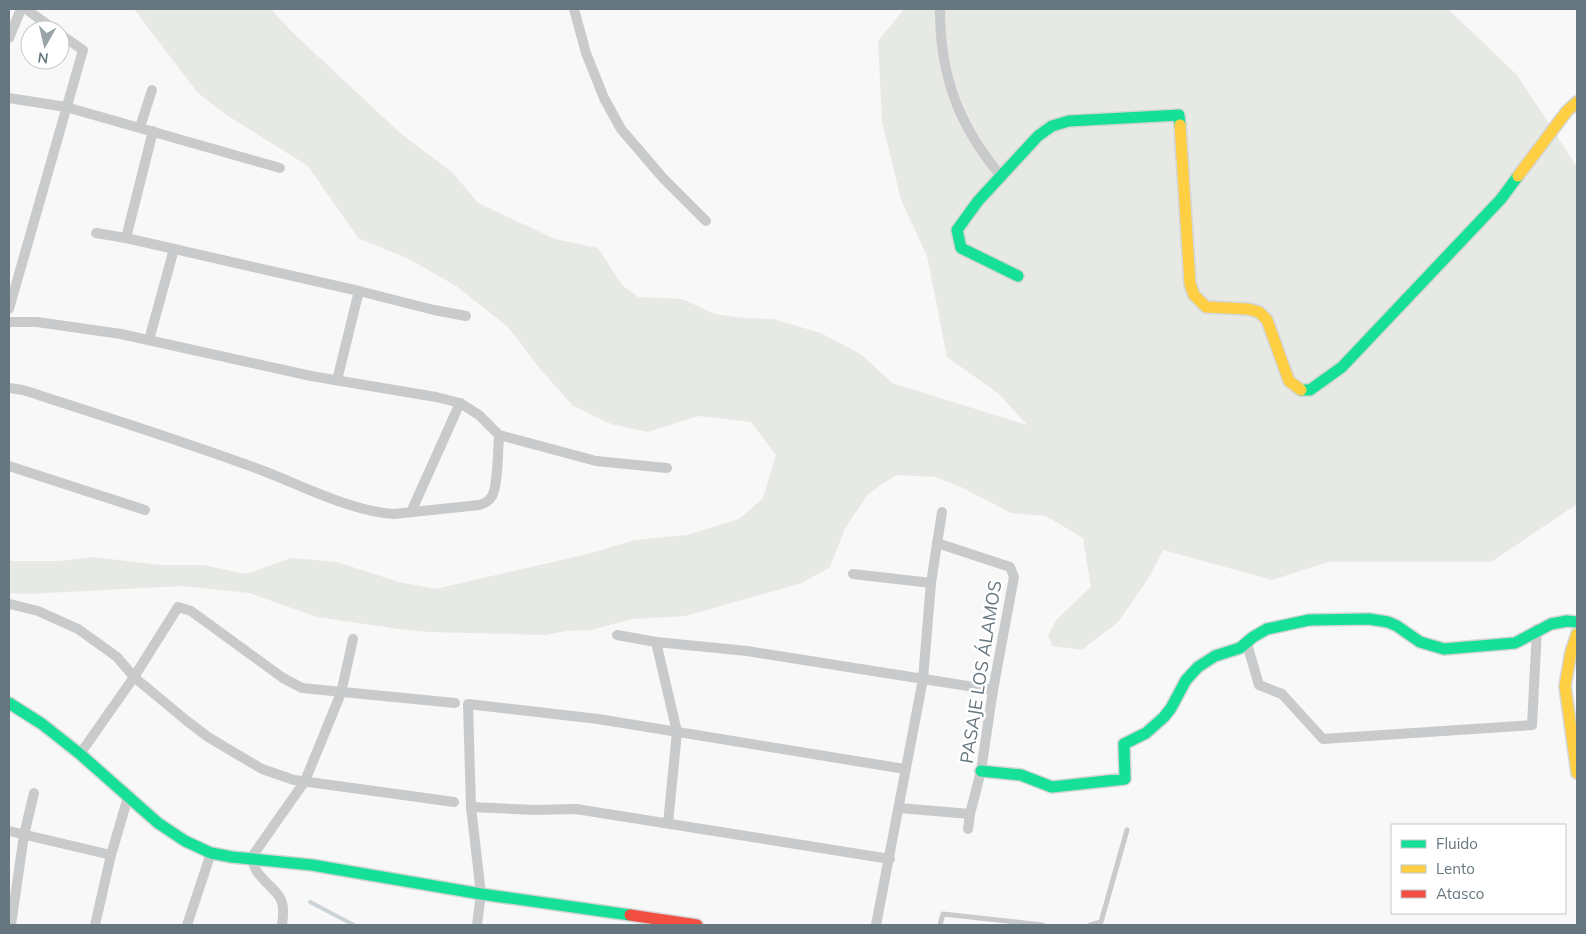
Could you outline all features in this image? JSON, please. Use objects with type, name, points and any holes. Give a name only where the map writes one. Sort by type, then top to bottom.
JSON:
[{"type":"street","points":[[9,38],[21,9]]},
{"type":"street","points":[[26,9],[41,20]]},
{"type":"street","points":[[574,9],[586,53],[604,98],[621,129],[663,178],[706,221]]},
{"type":"street","points":[[940,10],[943,57],[956,105],[976,143],[1002,177]]},
{"type":"street","points":[[9,308],[83,50],[70,41]]},
{"type":"street","points":[[140,127],[152,90]]},
{"type":"street","points":[[9,98],[66,107],[280,168]]},
{"type":"street","points":[[1018,276],[961,248],[957,230],[978,201],[1038,136],[1060,123],[1179,115],[1190,284],[1194,296],[1206,308],[1248,309],[1264,316],[1290,381],[1297,388],[1310,390],[1342,367],[1501,199],[1567,111],[1577,102]]},
{"type":"street","points":[[126,238],[153,131]]},
{"type":"street","points":[[96,233],[360,290],[434,310],[466,316]]},
{"type":"street","points":[[149,340],[174,249]]},
{"type":"street","points":[[337,380],[360,290]]},
{"type":"street","points":[[9,322],[37,322],[121,334],[337,380],[436,397],[460,403],[479,415],[499,435],[596,461],[667,468]]},
{"type":"street","points":[[9,388],[23,390],[260,470],[357,507],[384,514],[479,506],[489,500],[494,491],[499,435]]},
{"type":"street","points":[[412,512],[460,403]]},
{"type":"street","points":[[9,466],[145,510]]},
{"type":"street","points":[[876,925],[923,679],[932,583],[942,512]]},
{"type":"street","name":"PASAJE LOS ÁLAMOS","points":[[937,543],[1010,566],[1014,577],[993,690],[981,771],[968,828]]},
{"type":"street","points":[[853,574],[932,583]]},
{"type":"street","points":[[9,605],[38,611],[78,629],[117,657],[134,677],[187,722],[242,758],[275,775],[294,780],[454,802]]},
{"type":"street","points":[[80,754],[134,677],[178,607],[191,611],[288,682],[302,688],[455,703]]},
{"type":"street","points":[[981,771],[1021,775],[1052,787],[1125,778],[1124,744],[1146,733],[1164,717],[1186,680],[1198,667],[1210,659],[1234,651],[1247,644],[1252,637],[1267,629],[1292,623],[1326,619],[1379,620],[1398,626],[1428,646],[1451,650],[1515,643],[1554,622],[1577,622]]},
{"type":"street","points":[[1247,644],[1259,685],[1282,694],[1323,739],[1532,725],[1537,630]]},
{"type":"street","points":[[1577,634],[1571,652],[1565,686],[1577,773]]},
{"type":"street","points":[[617,635],[656,642],[747,651],[993,690]]},
{"type":"street","points":[[251,858],[305,781],[341,693],[353,640]]},
{"type":"street","points":[[656,642],[677,732],[668,823]]},
{"type":"street","points":[[9,703],[42,724],[80,754],[171,832],[211,853],[232,858],[251,858],[312,865],[481,894],[697,925]]},
{"type":"street","points":[[477,925],[481,894],[471,807],[468,704],[598,720],[905,769]]},
{"type":"street","points":[[11,925],[24,835],[34,793]]},
{"type":"street","points":[[95,925],[110,855],[128,797]]},
{"type":"street","points":[[471,807],[534,810],[576,808],[890,859]]},
{"type":"street","points":[[898,808],[970,814]]},
{"type":"street","points":[[9,831],[110,855]]},
{"type":"street","points":[[187,925],[211,853]]},
{"type":"street","points":[[251,858],[257,872],[279,895],[284,910],[282,925]]},
{"type":"lane","points":[[1090,925],[1101,922],[1127,830]]},
{"type":"lane","points":[[940,925],[942,914],[1044,925]]},
{"type":"shaded area","points":[[134,9],[271,9],[290,30],[399,132],[453,173],[478,203],[555,239],[598,248],[622,285],[638,297],[682,299],[715,314],[743,318],[773,319],[821,333],[862,355],[892,383],[1027,425],[999,394],[947,357],[927,256],[901,200],[882,121],[878,41],[904,9],[1448,9],[1517,75],[1577,167],[1577,504],[1491,562],[1328,562],[1272,580],[1163,550],[1148,579],[1118,622],[1082,650],[1052,646],[1048,635],[1057,619],[1091,587],[1083,538],[1046,516],[1011,513],[963,488],[936,477],[896,475],[868,494],[845,528],[830,567],[802,583],[685,616],[633,619],[591,630],[567,631],[545,635],[428,632],[399,629],[317,617],[249,593],[183,586],[27,594],[9,593],[9,561],[60,561],[93,557],[160,565],[203,565],[246,574],[291,558],[337,562],[399,582],[435,589],[592,553],[634,540],[687,535],[739,519],[763,498],[776,455],[751,422],[698,416],[648,432],[611,424],[573,406],[541,370],[508,327],[456,286],[409,259],[358,238],[308,166],[225,114],[197,92]]},
{"type":"waterway","points":[[310,902],[354,925]]},
{"type":"traffic: fast","points":[[1018,276],[961,248],[957,230],[978,201],[1038,136],[1052,126],[1069,121],[1179,115],[1180,125]]},
{"type":"traffic: fast","points":[[1301,390],[1310,390],[1342,367],[1501,199],[1518,176]]},
{"type":"traffic: fast","points":[[981,771],[1021,775],[1052,787],[1125,779],[1124,744],[1146,733],[1164,717],[1186,680],[1198,667],[1215,656],[1240,648],[1253,637],[1267,629],[1309,620],[1369,619],[1388,622],[1420,642],[1444,649],[1515,643],[1551,624],[1567,621],[1577,622]]},
{"type":"traffic: fast","points":[[9,703],[42,724],[80,754],[158,823],[185,841],[211,853],[312,865],[481,894],[630,915]]},
{"type":"traffic: slow","points":[[1518,176],[1567,111],[1577,102]]},
{"type":"traffic: slow","points":[[1180,125],[1190,284],[1194,295],[1206,307],[1248,309],[1259,312],[1267,320],[1289,381],[1301,390]]},
{"type":"traffic: slow","points":[[1577,634],[1571,652],[1565,686],[1577,773]]},
{"type":"traffic: jam","points":[[630,915],[697,925]]}]
